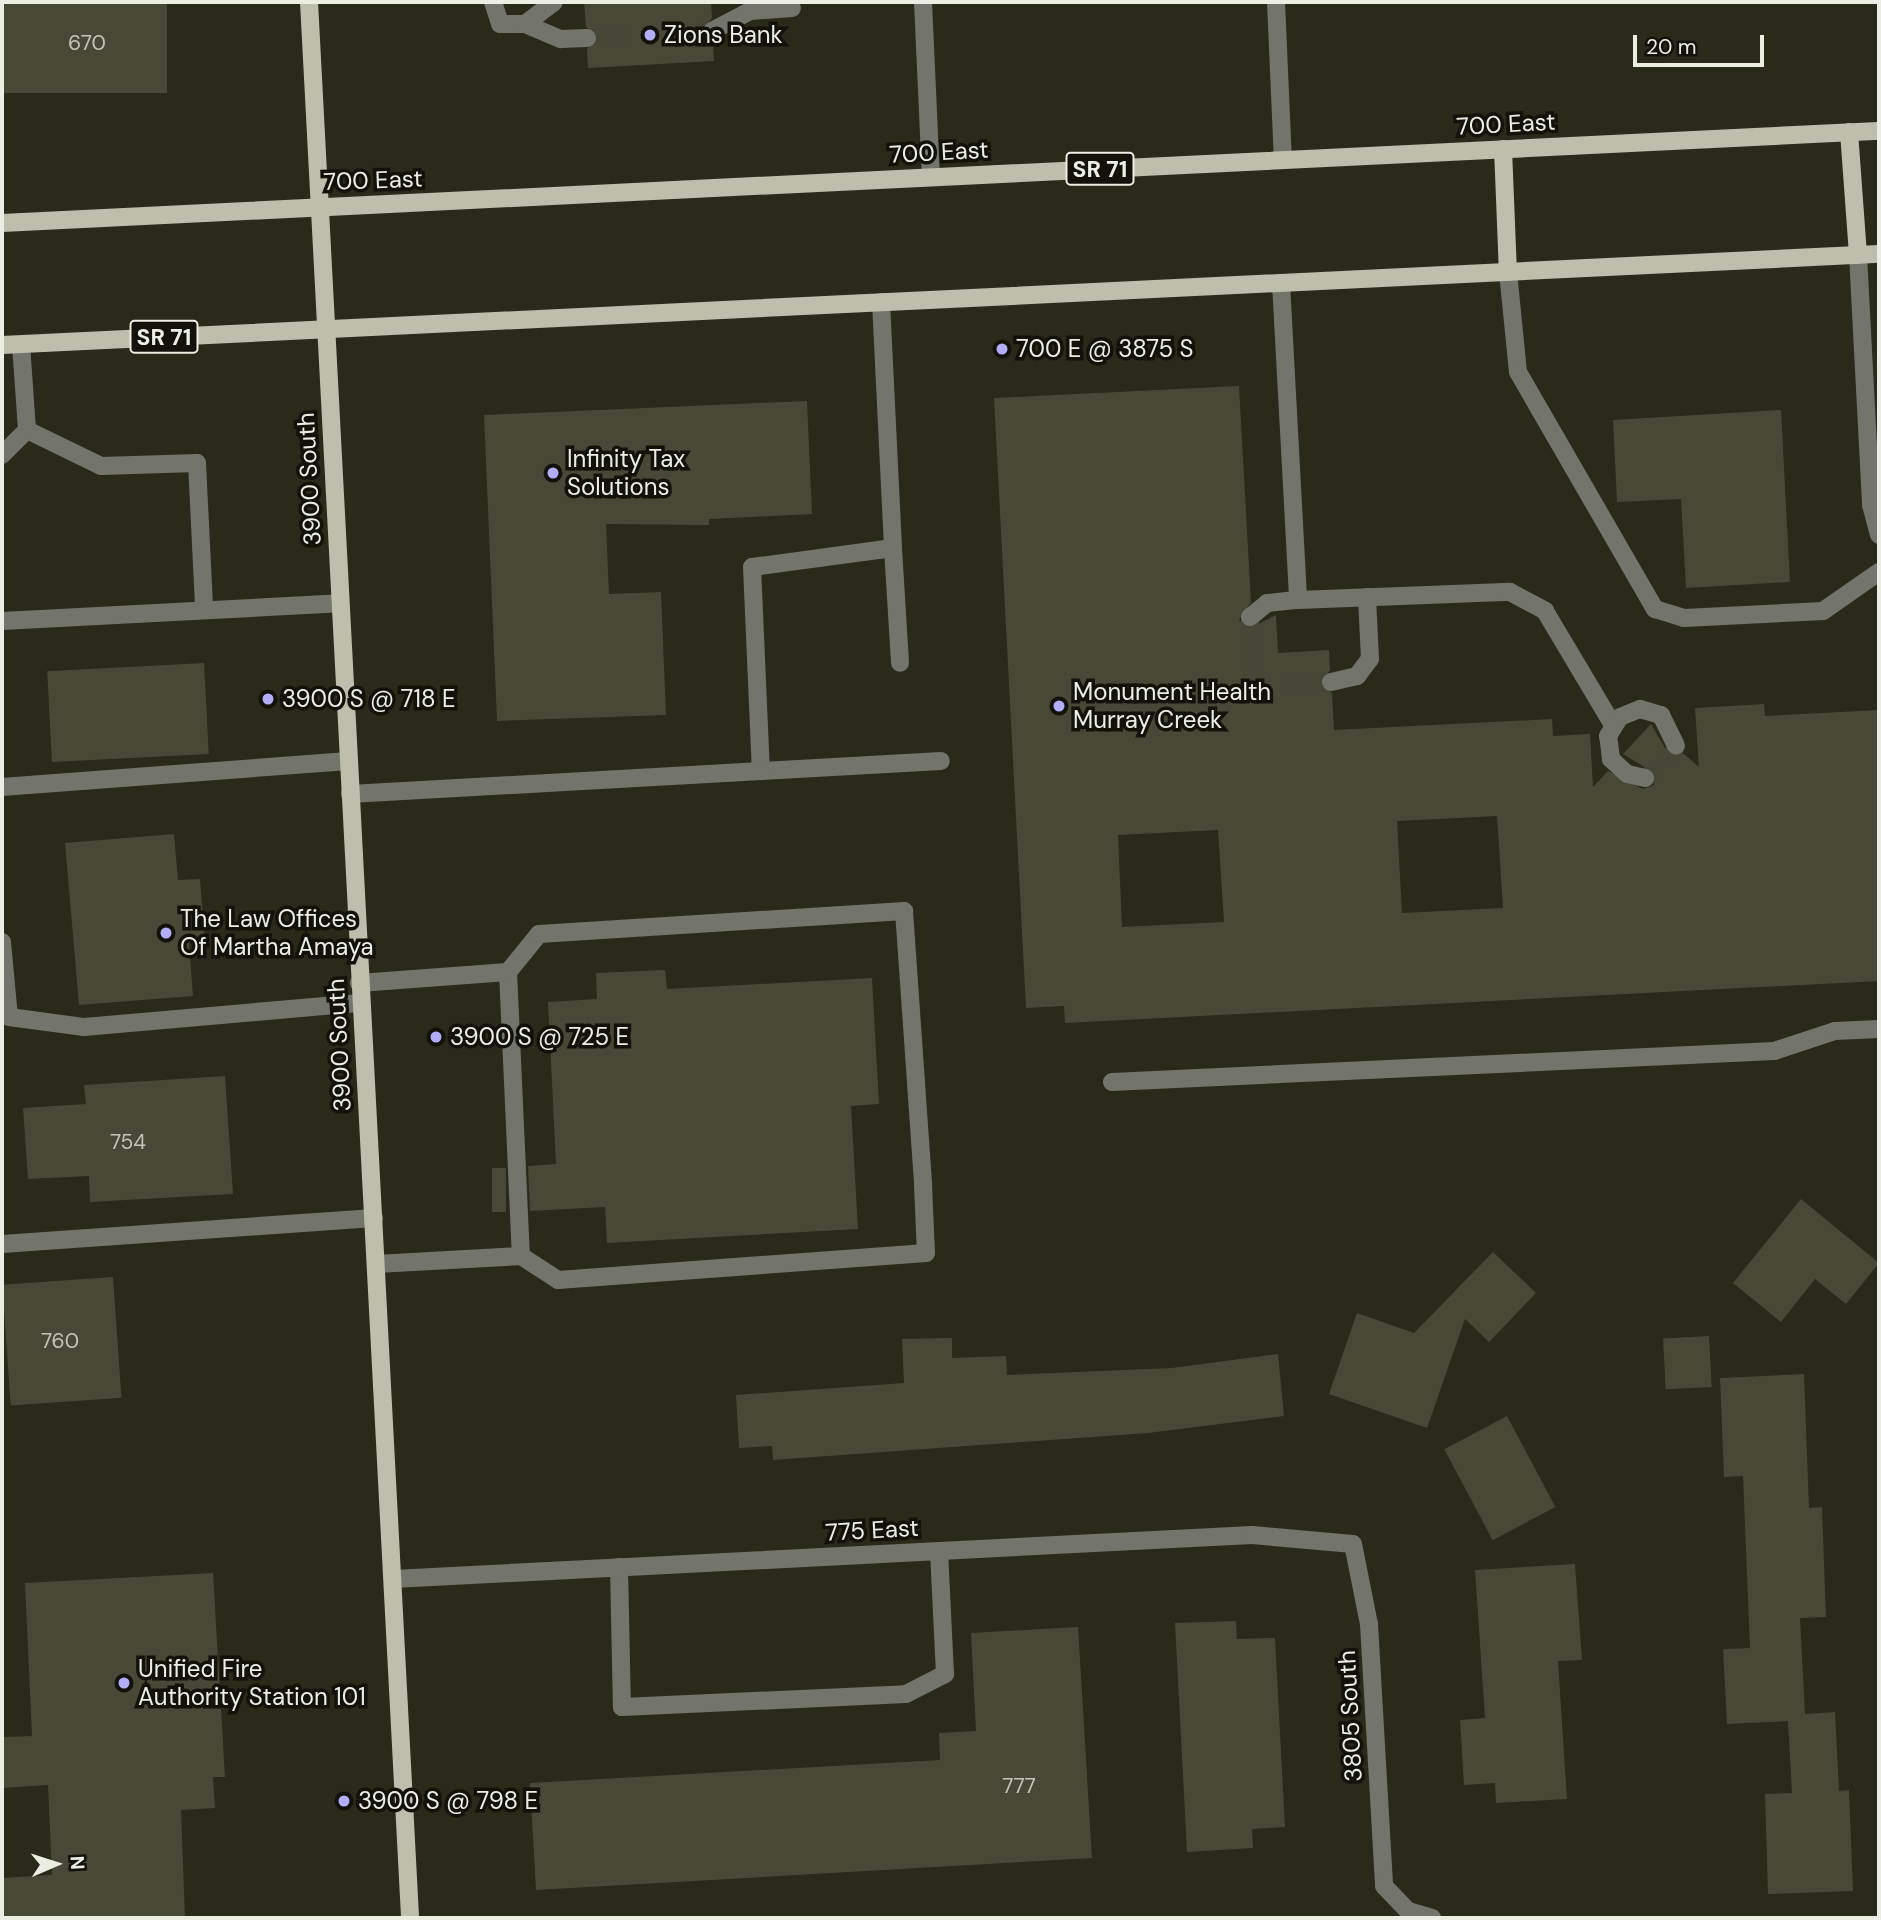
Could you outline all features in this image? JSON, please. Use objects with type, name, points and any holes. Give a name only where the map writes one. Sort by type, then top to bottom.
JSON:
[{"type":"main road","name":"3900 South","points":[[309,2],[410,1918]]},
{"type":"main road","name":"700 East","points":[[2,223],[1879,131]]},
{"type":"main road","points":[[1849,132],[1858,255]]},
{"type":"main road","points":[[1503,149],[1508,272]]},
{"type":"main road","name":"SR 71","points":[[2,345],[1879,254]]},
{"type":"street","points":[[493,2],[500,24],[525,24],[561,39],[587,38]]},
{"type":"street","points":[[525,24],[554,2]]},
{"type":"street","points":[[923,2],[931,177]]},
{"type":"street","points":[[1276,2],[1283,160]]},
{"type":"street","points":[[712,31],[744,6],[792,8]]},
{"type":"street","points":[[1858,255],[1871,505],[1879,535]]},
{"type":"street","points":[[1508,272],[1518,372],[1655,609],[1684,618],[1822,611],[1879,572]]},
{"type":"street","points":[[1281,283],[1298,600]]},
{"type":"street","points":[[881,302],[900,663]]},
{"type":"street","points":[[2,455],[27,430],[21,344]]},
{"type":"street","points":[[27,430],[101,466],[197,463],[204,608]]},
{"type":"street","points":[[761,771],[752,567],[893,548]]},
{"type":"street","points":[[1250,617],[1267,603],[1298,600],[1510,592],[1545,611],[1613,725],[1611,759],[1627,774],[1645,778]]},
{"type":"street","points":[[1331,682],[1357,676],[1370,659],[1367,597]]},
{"type":"street","points":[[2,621],[204,608],[340,603]]},
{"type":"street","points":[[1613,725],[1630,711],[1651,710],[1669,723],[1676,746]]},
{"type":"street","points":[[2,787],[348,761]]},
{"type":"street","points":[[350,794],[941,761]]},
{"type":"street","points":[[376,1264],[521,1256],[558,1280],[926,1253],[904,911],[539,934],[508,972],[521,1256]]},
{"type":"street","points":[[2,942],[9,1017],[84,1027],[360,1003]]},
{"type":"street","points":[[359,983],[508,972]]},
{"type":"street","points":[[1112,1082],[1774,1051],[1835,1031],[1879,1029]]},
{"type":"street","points":[[2,1244],[374,1218]]},
{"type":"street","name":"775 East","points":[[393,1579],[1252,1535],[1353,1544]]},
{"type":"street","name":"3805 South","points":[[1353,1544],[1369,1624],[1384,1886],[1408,1911],[1432,1918]]},
{"type":"street","points":[[619,1567],[622,1707],[893,1695],[945,1674],[939,1551]]},
{"type":"building","points":[[3,2],[167,2],[167,93],[3,93]]},
{"type":"building","name":"Zions Bank","points":[[584,2],[711,2],[712,18],[701,31],[713,42],[714,61],[588,68],[587,49],[598,37],[586,27]]},
{"type":"building","name":"Monument Health Murray Creek","points":[[1239,386],[1251,602],[1239,620],[1251,628],[1276,615],[1278,653],[1329,650],[1330,670],[1320,684],[1332,693],[1334,730],[1552,719],[1553,736],[1590,734],[1593,787],[1608,771],[1643,789],[1654,785],[1656,774],[1623,754],[1651,724],[1669,755],[1684,754],[1699,767],[1695,708],[1764,704],[1765,716],[1879,710],[1879,981],[1065,1023],[1064,1006],[1026,1008],[994,398]],"holes":[[[1497,816],[1503,908],[1402,913],[1397,821]],[[1218,830],[1224,922],[1122,927],[1118,835]]]},
{"type":"building","points":[[807,401],[812,514],[709,519],[709,525],[606,524],[609,594],[661,592],[666,715],[497,721],[484,415]]},
{"type":"building","points":[[1781,410],[1790,582],[1686,588],[1681,499],[1617,502],[1613,420]]},
{"type":"building","points":[[204,663],[209,754],[52,762],[47,671]]},
{"type":"building","points":[[174,834],[178,880],[200,879],[205,942],[189,943],[193,996],[79,1005],[65,843]]},
{"type":"building","points":[[665,970],[667,989],[872,978],[879,1104],[851,1106],[858,1229],[607,1243],[605,1207],[530,1211],[528,1166],[556,1164],[548,1002],[597,999],[596,973]]},
{"type":"building","points":[[225,1076],[233,1194],[90,1202],[89,1176],[28,1179],[23,1108],[86,1104],[84,1085]]},
{"type":"building","points":[[492,1168],[506,1168],[506,1212],[492,1212]]},
{"type":"building","points":[[1801,1199],[1879,1263],[1846,1304],[1815,1279],[1781,1322],[1733,1283]]},
{"type":"building","points":[[1493,1252],[1536,1293],[1489,1342],[1465,1319],[1427,1428],[1329,1394],[1357,1313],[1414,1333]]},
{"type":"building","points":[[113,1277],[121,1398],[11,1405],[2,1285]]},
{"type":"building","points":[[1709,1336],[1712,1387],[1666,1389],[1663,1338]]},
{"type":"building","points":[[952,1338],[952,1358],[1006,1356],[1007,1375],[1172,1368],[1278,1354],[1284,1416],[1148,1433],[773,1460],[772,1446],[739,1448],[736,1395],[904,1383],[902,1339]]},
{"type":"building","points":[[1804,1374],[1809,1508],[1822,1507],[1826,1617],[1800,1618],[1805,1714],[1835,1712],[1839,1791],[1849,1790],[1853,1891],[1768,1894],[1765,1794],[1792,1793],[1788,1721],[1727,1724],[1723,1649],[1750,1648],[1743,1476],[1724,1477],[1720,1378]]},
{"type":"building","points":[[1507,1416],[1555,1507],[1493,1540],[1444,1449]]},
{"type":"building","points":[[1575,1564],[1582,1660],[1558,1661],[1567,1799],[1496,1803],[1495,1783],[1464,1785],[1460,1720],[1485,1718],[1475,1570]]},
{"type":"building","name":"Unified Fire Authority Station 101","points":[[213,1573],[225,1777],[213,1777],[215,1808],[181,1810],[185,1918],[2,1918],[2,1878],[52,1875],[48,1785],[2,1788],[2,1737],[32,1736],[25,1583]]},
{"type":"building","points":[[1236,1621],[1237,1639],[1275,1638],[1285,1827],[1252,1829],[1253,1848],[1187,1852],[1175,1623]]},
{"type":"building","points":[[1078,1627],[1092,1858],[536,1890],[530,1783],[940,1760],[939,1733],[976,1731],[971,1633]]},
{"type":"tunnel","points":[[587,38],[712,31]]},
{"type":"tunnel","points":[[1250,617],[1253,686],[1331,682]]},
{"type":"tunnel","points":[[1645,778],[1669,763],[1676,746]]},
{"type":"place","name":"Zions Bank","points":[[650,35]]},
{"type":"place","name":"700 E @ 3875 S","points":[[1002,349]]},
{"type":"place","name":"Infinity Tax Solutions","points":[[553,473]]},
{"type":"place","name":"3900 S @ 718 E","points":[[268,699]]},
{"type":"place","name":"Monument Health Murray Creek","points":[[1059,706]]},
{"type":"place","name":"The Law Offices Of Martha Amaya","points":[[166,933]]},
{"type":"place","name":"3900 S @ 725 E","points":[[436,1037]]},
{"type":"place","name":"Unified Fire Authority Station 101","points":[[124,1683]]},
{"type":"place","name":"3900 S @ 798 E","points":[[344,1801]]}]
